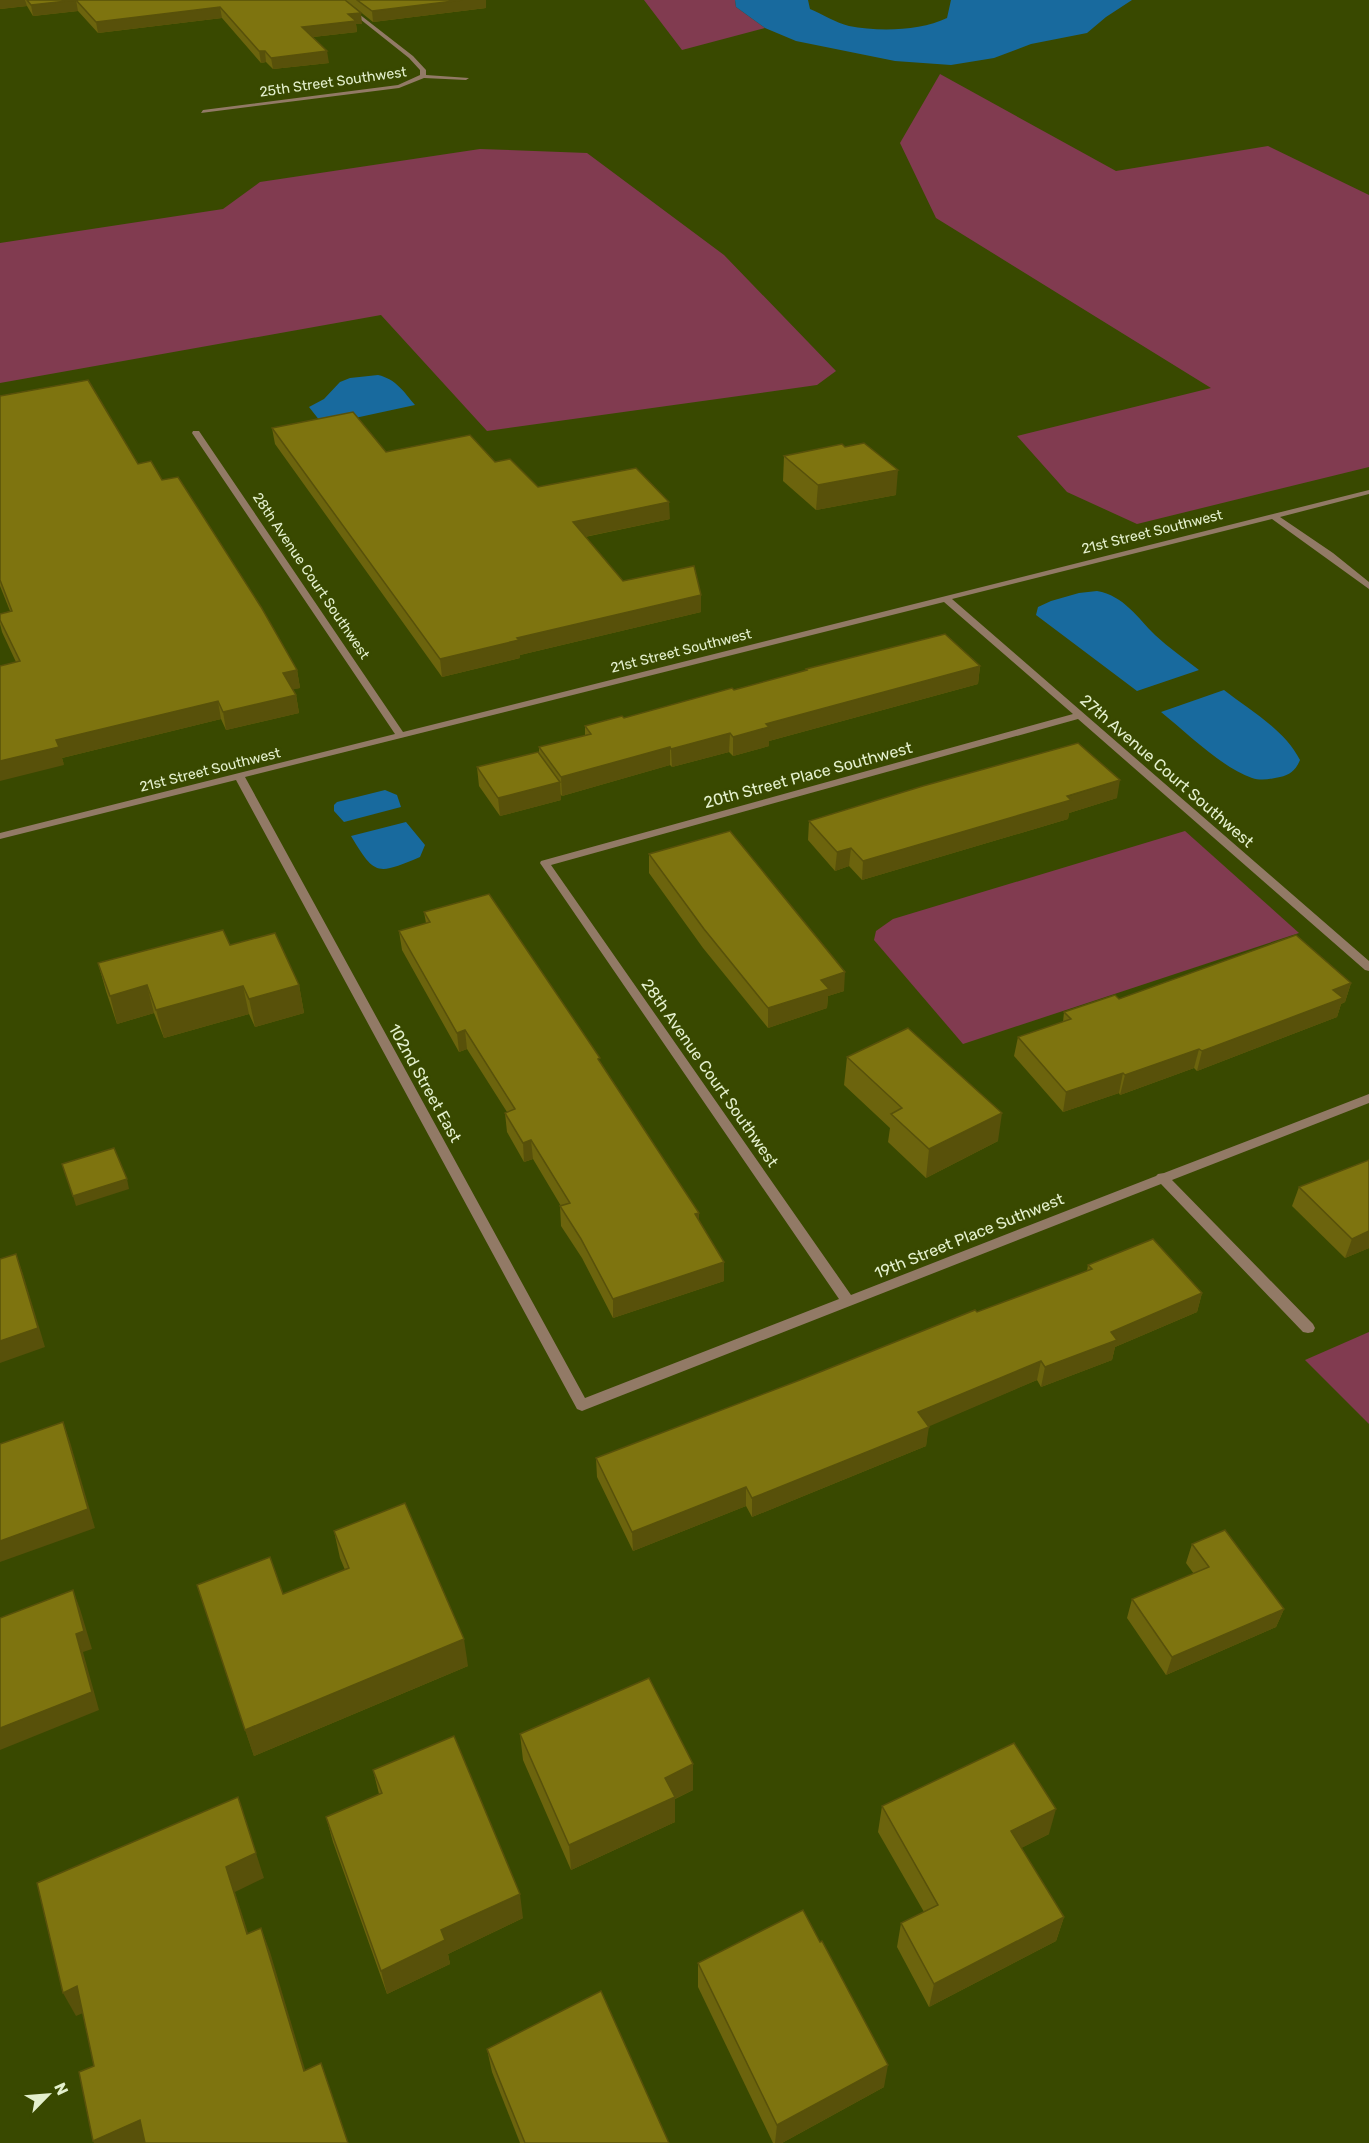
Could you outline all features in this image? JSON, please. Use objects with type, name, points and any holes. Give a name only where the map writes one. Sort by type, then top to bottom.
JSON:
[{"type":"street","points":[[339,0],[411,57],[423,70],[423,76]]},
{"type":"street","name":"25th Street Southwest","points":[[203,112],[399,86],[423,76],[466,78]]},
{"type":"street","name":"28th Avenue Court Southwest","points":[[196,433],[401,736]]},
{"type":"street","name":"21st Street Southwest","points":[[0,836],[1369,492]]},
{"type":"street","points":[[1274,516],[1330,555],[1369,586]]},
{"type":"street","name":"27th Avenue Court Southwest","points":[[945,598],[1369,967]]},
{"type":"street","name":"20th Street Place Southwest","points":[[545,863],[1080,715]]},
{"type":"street","name":"102nd Street East","points":[[240,777],[582,1405]]},
{"type":"street","name":"28th Avenue Court Southwest","points":[[545,863],[848,1302]]},
{"type":"street","name":"19th Street Place Suthwest","points":[[582,1405],[1369,1098]]},
{"type":"street","points":[[1162,1177],[1308,1328]]},
{"type":"shaded area","points":[[644,0],[735,0],[736,7],[765,28],[682,50]]},
{"type":"shaded area","points":[[940,74],[1116,171],[1268,146],[1369,195],[1369,467],[1137,524],[1067,492],[1017,436],[1211,388],[936,218],[900,143]]},
{"type":"shaded area","points":[[480,149],[587,153],[724,255],[836,371],[817,385],[487,431],[381,315],[0,383],[0,243],[223,209],[260,182]]},
{"type":"shaded area","points":[[1185,831],[1299,933],[963,1044],[874,940],[876,931],[893,919]]},
{"type":"shaded area","points":[[1369,1332],[1369,1424],[1305,1360]]},
{"type":"water","points":[[735,0],[808,0],[810,9],[839,23],[886,30],[925,26],[947,18],[951,0],[1132,0],[1087,33],[1031,44],[994,58],[951,65],[895,61],[796,41],[765,28],[736,7]]},
{"type":"water","points":[[378,375],[395,383],[415,405],[341,421],[320,421],[309,407],[324,399],[340,382],[350,378]]},
{"type":"water","points":[[1097,591],[1122,602],[1160,640],[1199,670],[1137,691],[1036,615],[1038,607],[1051,601],[1079,593]]},
{"type":"water","points":[[1224,690],[1266,721],[1285,739],[1300,760],[1292,772],[1284,776],[1262,780],[1240,773],[1205,749],[1161,712]]},
{"type":"water","points":[[385,790],[397,795],[401,807],[344,822],[334,811],[334,805],[337,802]]},
{"type":"water","points":[[406,822],[425,845],[420,857],[394,867],[386,869],[372,865],[351,836]]},
{"type":"building","points":[[27,0],[76,0],[31,5]]},
{"type":"building","points":[[76,0],[345,0],[361,13],[348,14],[356,21],[302,27],[327,51],[271,58],[265,51],[259,51],[220,7],[96,22]]},
{"type":"building","points":[[357,0],[462,0],[372,11]]},
{"type":"building","points":[[88,380],[138,464],[151,461],[162,480],[178,477],[261,607],[297,670],[283,673],[296,695],[223,712],[218,701],[56,740],[59,747],[0,761],[0,666],[20,661],[0,620],[0,614],[12,611],[0,580],[0,396]]},
{"type":"building","points":[[353,412],[386,452],[470,435],[495,462],[510,459],[538,487],[636,468],[669,502],[573,522],[623,581],[694,566],[701,595],[517,638],[519,640],[440,659],[272,428]]},
{"type":"building","points":[[864,443],[898,470],[818,485],[784,456],[842,444],[845,447]]},
{"type":"building","points":[[945,634],[980,666],[766,724],[769,727],[733,737],[730,733],[561,777],[539,747],[591,734],[585,726],[622,716],[624,718],[732,688],[734,690],[806,669]]},
{"type":"building","points":[[1078,743],[1120,780],[1067,796],[1071,800],[863,861],[851,848],[837,852],[809,821],[923,786]]},
{"type":"building","points":[[538,752],[560,782],[498,798],[477,767]]},
{"type":"building","points":[[730,831],[845,972],[821,980],[829,989],[768,1008],[704,929],[649,854]]},
{"type":"building","points":[[489,894],[600,1058],[598,1059],[699,1213],[695,1214],[724,1262],[613,1299],[581,1239],[560,1206],[570,1203],[531,1140],[523,1143],[505,1113],[515,1109],[465,1030],[457,1033],[399,931],[430,922],[424,912]]},
{"type":"building","points":[[223,930],[230,945],[275,933],[299,985],[249,999],[243,986],[156,1010],[147,985],[110,996],[98,963]]},
{"type":"building","points":[[1296,935],[1351,983],[1333,990],[1343,998],[1202,1051],[1199,1049],[1125,1075],[1123,1073],[1066,1092],[1018,1037],[1071,1019],[1064,1012],[1115,995],[1119,999]]},
{"type":"building","points":[[908,1028],[1002,1113],[929,1149],[891,1114],[902,1108],[847,1057]]},
{"type":"building","points":[[114,1148],[127,1179],[73,1196],[62,1164]]},
{"type":"building","points":[[1369,1160],[1369,1231],[1352,1239],[1299,1187]]},
{"type":"building","points":[[1153,1239],[1202,1293],[1111,1332],[1117,1340],[1045,1367],[1041,1361],[918,1412],[929,1427],[752,1498],[746,1487],[632,1532],[596,1458],[975,1310],[977,1312],[1092,1269],[1088,1265]]},
{"type":"building","points":[[16,1254],[38,1328],[0,1341],[0,1259]]},
{"type":"building","points":[[63,1422],[88,1509],[0,1541],[0,1444]]},
{"type":"building","points":[[405,1503],[464,1639],[245,1730],[197,1585],[270,1557],[283,1594],[349,1568],[334,1531]]},
{"type":"building","points":[[1225,1530],[1284,1609],[1172,1657],[1132,1599],[1209,1567],[1192,1544]]},
{"type":"building","points":[[73,1590],[84,1631],[76,1634],[92,1692],[0,1728],[0,1618]]},
{"type":"building","points":[[649,1678],[693,1764],[665,1778],[675,1797],[569,1845],[520,1734]]},
{"type":"building","points":[[454,1736],[520,1894],[441,1930],[445,1940],[381,1971],[326,1817],[382,1793],[373,1770]]},
{"type":"building","points":[[1014,1743],[1056,1809],[1011,1831],[1064,1917],[934,1984],[901,1923],[938,1905],[882,1806]]},
{"type":"building","points":[[238,1797],[256,1853],[226,1867],[247,1934],[261,1928],[304,2071],[321,2063],[348,2143],[145,2143],[140,2120],[93,2141],[79,2072],[94,2066],[77,1986],[63,1993],[37,1883]]},
{"type":"building","points":[[803,1910],[888,2065],[777,2125],[698,1963]]},
{"type":"building","points":[[601,1991],[669,2143],[525,2143],[487,2049]]}]
